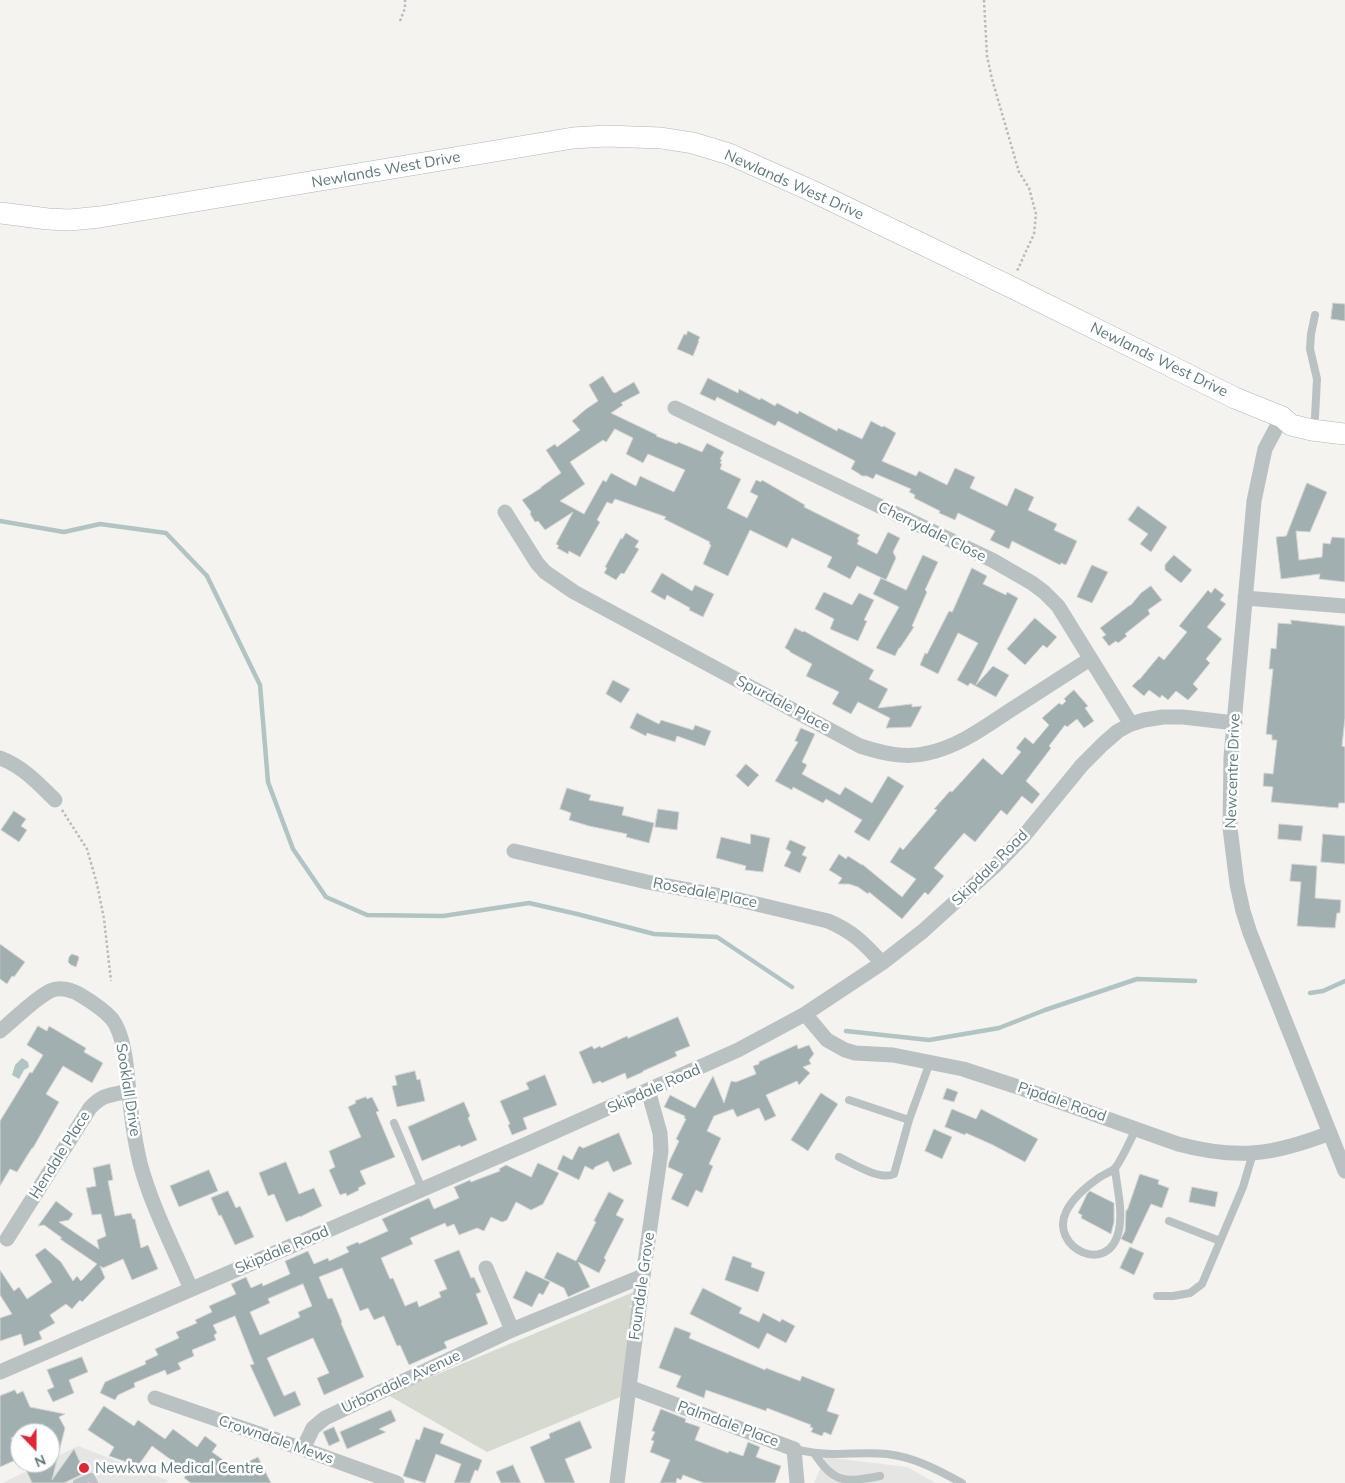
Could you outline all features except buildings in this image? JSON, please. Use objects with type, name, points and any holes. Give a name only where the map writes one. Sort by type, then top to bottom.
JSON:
[{"type":"street","name":"Newlands West Drive","points":[[0,213],[70,220],[100,217],[573,138],[633,136],[693,143],[729,154],[803,187],[1235,398],[1282,417],[1292,425],[1299,428],[1345,434]]},
{"type":"street","name":"Cherrydale Close","points":[[674,408],[983,556],[1032,583],[1058,606],[1131,724]]},
{"type":"street","name":"Newlands West Drive","points":[[1282,417],[1293,415],[1345,420]]},
{"type":"street","name":"Newcentre Drive","points":[[1282,417],[1265,449],[1254,500],[1231,757],[1230,828],[1237,884],[1250,933],[1345,1171]]},
{"type":"street","name":"Spurdale Place","points":[[505,512],[537,563],[545,572],[574,592],[860,746],[884,753],[906,756],[927,754],[950,747],[1090,659]]},
{"type":"street","points":[[1245,598],[1345,606]]},
{"type":"street","name":"Skipdale Road","points":[[0,1372],[588,1118],[738,1050],[805,1014],[882,963],[923,931],[988,872],[1022,837],[1082,765],[1118,731],[1131,724],[1163,717],[1183,717],[1235,723]]},
{"type":"street","points":[[0,758],[29,774],[55,800]]},
{"type":"street","name":"Rosedale Place","points":[[514,851],[646,882],[727,897],[828,921],[841,926],[853,934],[882,963]]},
{"type":"street","name":"Sooklall Drive","points":[[0,1032],[50,991],[63,989],[80,994],[111,1018],[116,1026],[123,1048],[130,1111],[140,1162],[146,1182],[191,1289]]},
{"type":"street","name":"Pipdale Road","points":[[805,1014],[827,1040],[845,1050],[855,1053],[893,1055],[963,1069],[1178,1144],[1198,1149],[1222,1153],[1273,1151],[1330,1133]]},
{"type":"street","name":"Foundale Grove","points":[[617,1483],[661,1142],[648,1090]]},
{"type":"street","name":"Hendale Place","points":[[7,1239],[90,1108],[99,1099],[107,1095],[129,1091]]},
{"type":"street","points":[[486,1268],[512,1330]]},
{"type":"street","name":"Urbandale Avenue","points":[[303,1449],[313,1428],[325,1418],[512,1330],[643,1276]]},
{"type":"street","name":"Palmdale Place","points":[[629,1387],[794,1448],[797,1483]]},
{"type":"street","name":"Crowndale Mews","points":[[155,1398],[397,1483]]},
{"type":"lane","points":[[1315,315],[1310,349],[1317,379],[1315,417]]},
{"type":"lane","points":[[839,1157],[874,1174],[891,1176],[895,1172],[908,1120],[930,1062]]},
{"type":"lane","points":[[849,1100],[908,1120]]},
{"type":"lane","points":[[394,1123],[422,1190]]},
{"type":"lane","points":[[1115,1169],[1121,1214],[1115,1242],[1103,1254],[1084,1253],[1070,1244],[1066,1238],[1063,1222],[1066,1213],[1082,1191],[1098,1178],[1115,1169],[1136,1129]]},
{"type":"lane","points":[[1157,1296],[1190,1293],[1202,1284],[1244,1187],[1253,1153]]},
{"type":"lane","points":[[1169,1221],[1220,1242]]},
{"type":"lane","points":[[794,1448],[814,1453],[870,1453],[906,1458],[935,1468],[962,1483]]},
{"type":"lane","points":[[814,1453],[822,1466],[838,1482],[856,1482],[880,1476]]},
{"type":"lane","points":[[77,1483],[91,1477],[94,1483]]},
{"type":"path","points":[[400,21],[405,8],[405,0]]},
{"type":"path","points":[[984,0],[987,56],[992,79],[1020,172],[1029,188],[1036,214],[1034,234],[1009,286]]},
{"type":"path","points":[[55,800],[87,849],[104,919],[111,981]]},
{"type":"shaded area","points":[[22,1058],[28,1062],[29,1067],[24,1070],[19,1079],[12,1075],[15,1065]]},
{"type":"shaded area","points":[[636,1291],[634,1303],[629,1307],[639,1310],[625,1395],[487,1452],[388,1395]]},
{"type":"shaded area","name":"Newkwa Medical Centre","points":[[78,1446],[169,1481],[164,1483],[2,1483],[23,1473],[60,1473],[60,1455]]},
{"type":"shaded area","points":[[825,1457],[907,1467],[936,1483],[814,1483]]},
{"type":"waterway","points":[[0,521],[64,532],[100,524],[166,533],[207,576],[260,685],[268,782],[293,849],[326,897],[367,915],[443,916],[529,903],[654,934],[717,937],[792,987]]},
{"type":"waterway","points":[[846,1031],[929,1040],[999,1028],[1045,1010],[1137,979],[1195,981]]},
{"type":"waterway","points":[[1310,993],[1323,991],[1345,981]]},
{"type":"place","name":"Newkwa Medical Centre","points":[[84,1468]]}]
